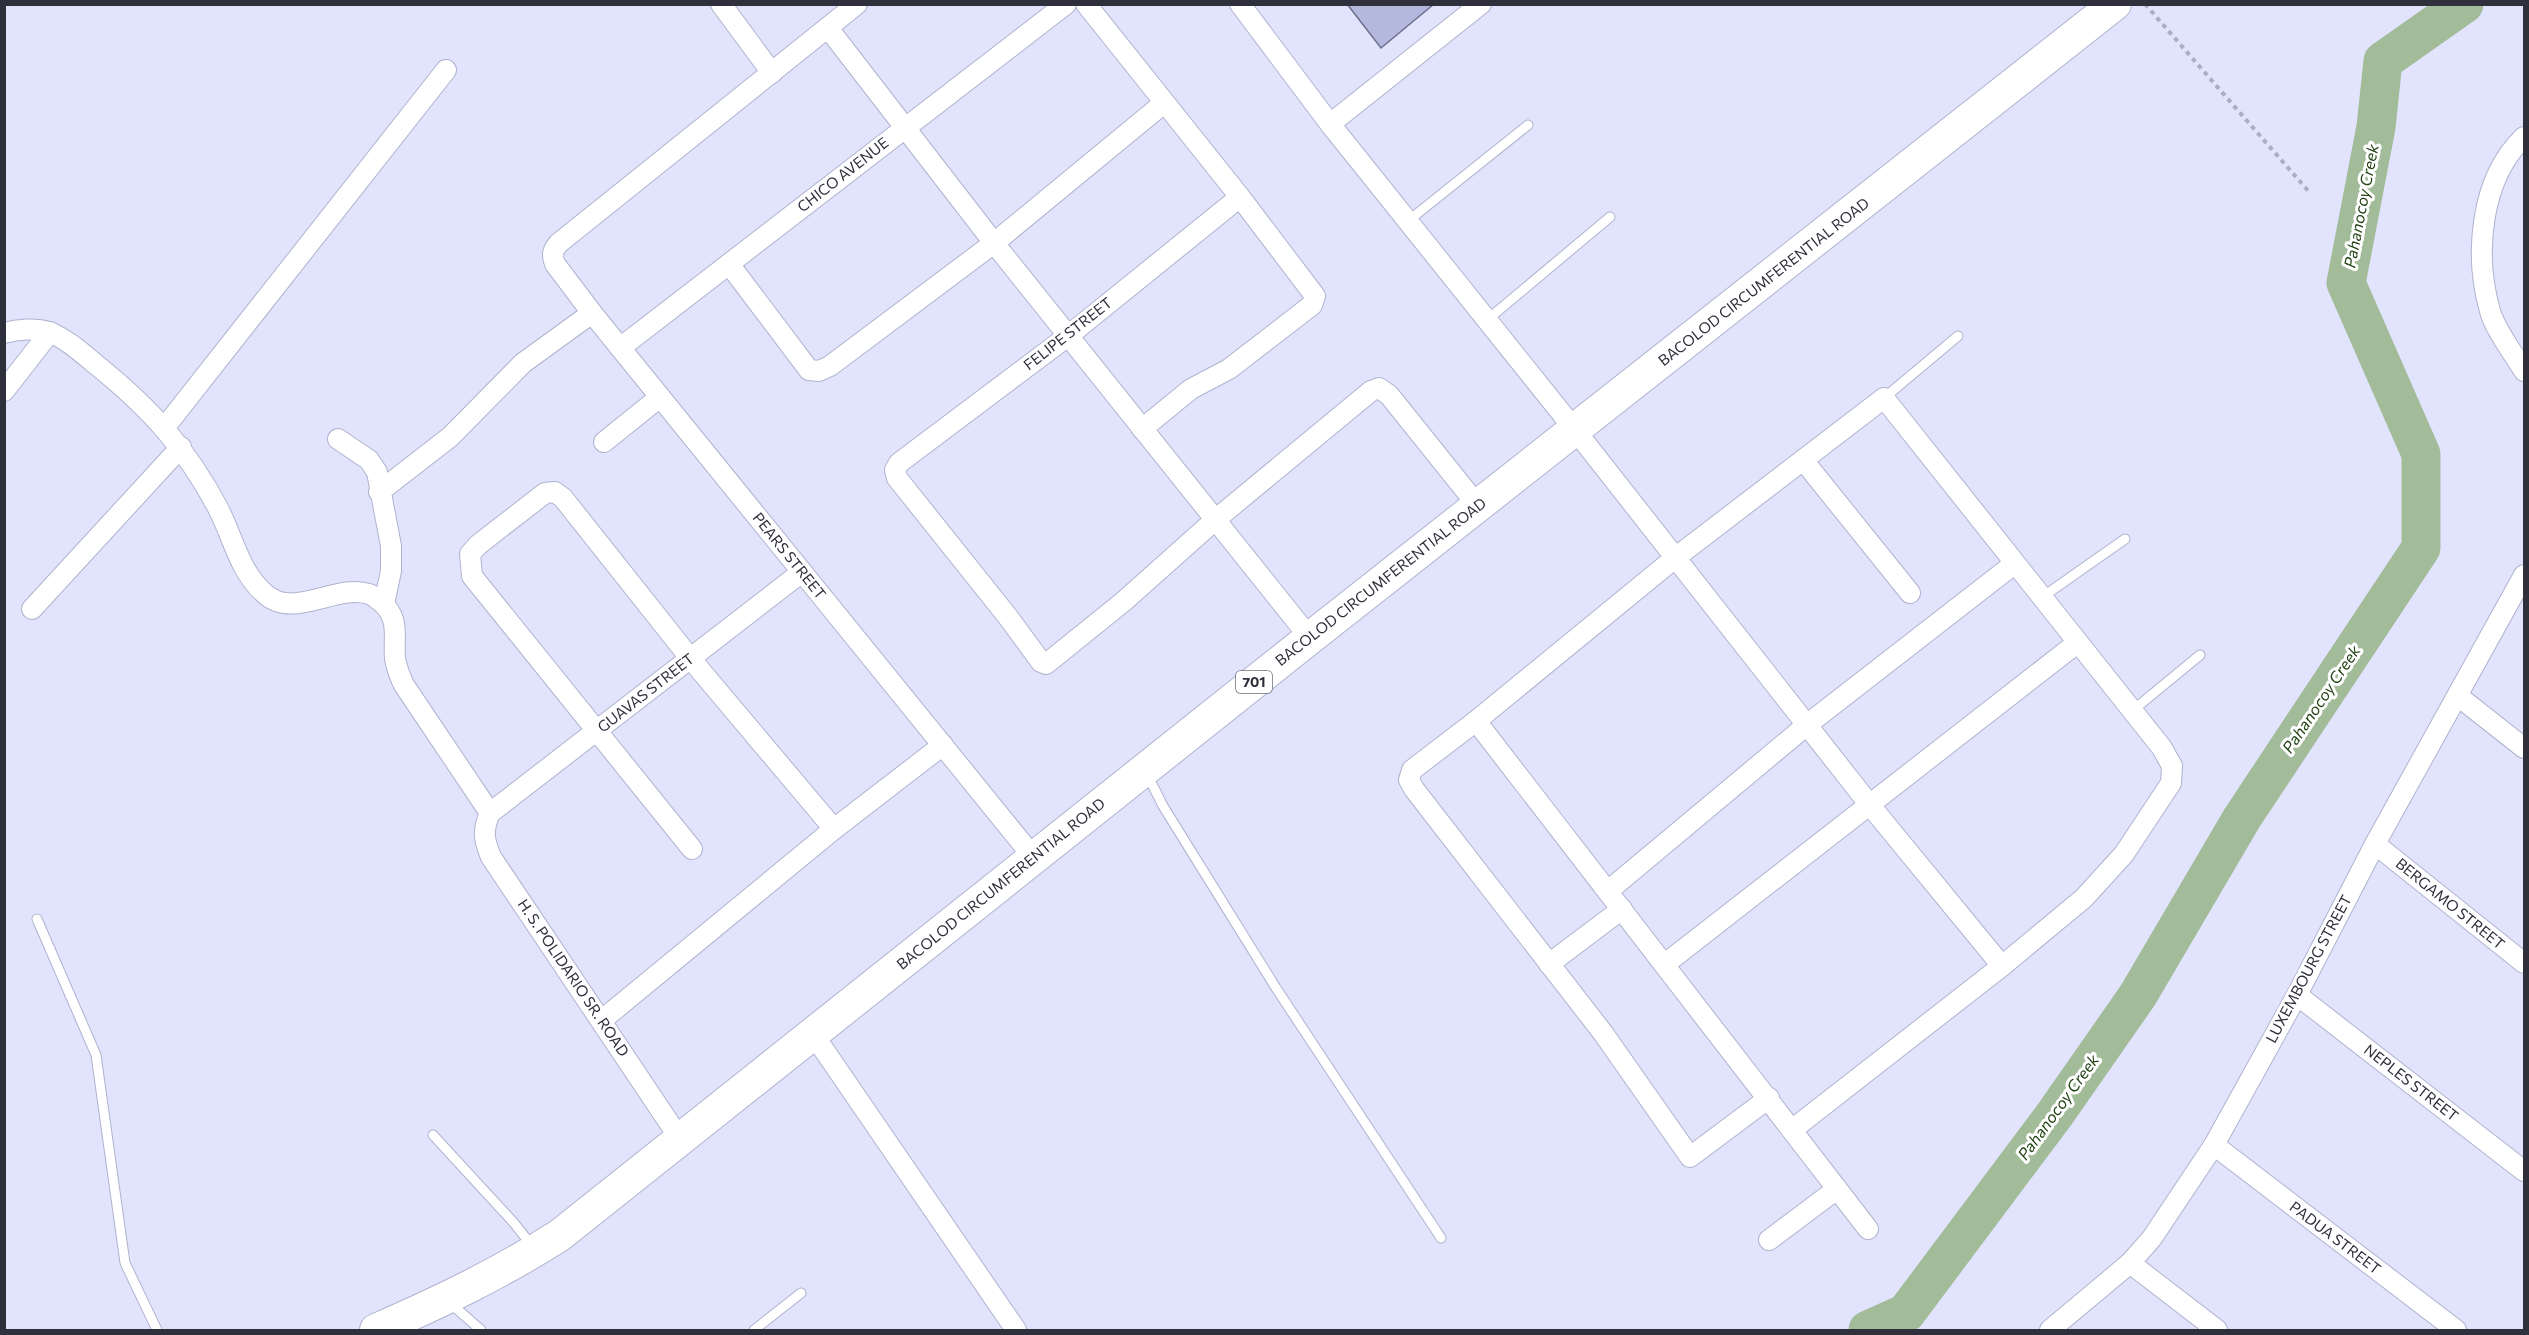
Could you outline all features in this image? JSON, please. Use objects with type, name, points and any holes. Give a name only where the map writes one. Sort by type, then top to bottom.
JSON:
[{"type":"main road","name":"BACOLOD CIRCUMFERENTIAL ROAD","points":[[376,1330],[446,1299],[560,1235],[1310,638],[2115,4]]},
{"type":"street","points":[[721,4],[772,73],[857,4]]},
{"type":"street","name":"CHICO AVENUE","points":[[620,348],[1066,4]]},
{"type":"street","points":[[1086,4],[1240,197],[1315,296],[1312,305],[1229,369],[1191,389],[1142,429]]},
{"type":"street","points":[[1240,4],[1330,124],[1575,430],[1869,804],[2002,966]]},
{"type":"street","points":[[1330,124],[1482,4]]},
{"type":"street","points":[[828,28],[994,243],[1310,638]]},
{"type":"street","points":[[165,427],[446,70]]},
{"type":"street","name":"PEARS STREET","points":[[772,73],[559,243],[553,251],[555,264],[660,398],[1035,858]]},
{"type":"street","points":[[729,264],[809,370],[819,371],[830,366],[994,243],[1164,103]]},
{"type":"street","points":[[2524,137],[2498,172],[2485,221],[2481,267],[2490,314],[2524,371]]},
{"type":"street","name":"FELIPE STREET","points":[[1215,520],[1123,602],[1046,664],[1041,662],[897,478],[895,470],[899,463],[1068,336],[1240,197]]},
{"type":"street","points":[[379,492],[450,437],[523,363],[592,313]]},
{"type":"street","points":[[4,333],[30,329],[50,332],[77,349],[139,400],[181,447],[219,510],[244,566],[265,595],[280,602],[303,603],[350,592],[370,594],[384,604],[394,618],[395,657],[404,685],[490,813]]},
{"type":"street","points":[[4,391],[50,332]]},
{"type":"street","points":[[1215,520],[1371,391],[1379,388],[1389,394],[1478,506]]},
{"type":"street","points":[[604,442],[660,398]]},
{"type":"street","points":[[1769,1098],[1690,1157],[1602,1033],[1409,780],[1412,770],[1476,721],[1675,558],[1884,398],[2162,748],[2172,766],[2171,783],[2124,854],[2084,898],[2002,966],[1793,1129]]},
{"type":"street","points":[[338,439],[369,460],[377,472],[391,546],[390,571],[384,604]]},
{"type":"street","points":[[32,609],[181,447]]},
{"type":"street","points":[[1803,460],[1910,593]]},
{"type":"street","points":[[692,849],[472,576],[470,554],[478,545],[545,494],[555,492],[563,498],[690,658],[834,829]]},
{"type":"street","points":[[1608,891],[1808,724],[2014,564]]},
{"type":"street","name":"GUAVAS STREET","points":[[490,813],[802,572]]},
{"type":"street","name":"LUXEMBOURG STREET","points":[[2050,1330],[2130,1263],[2152,1238],[2214,1145],[2297,995],[2375,844],[2524,575]]},
{"type":"street","points":[[1665,964],[2077,643]]},
{"type":"street","points":[[2458,696],[2524,748]]},
{"type":"street","points":[[1476,721],[1868,1229]]},
{"type":"street","points":[[602,1020],[834,829],[943,745]]},
{"type":"street","name":"H. S. POLIDARIO SR. ROAD","points":[[490,813],[484,826],[484,839],[491,857],[680,1139]]},
{"type":"street","name":"BERGAMO STREET","points":[[2375,844],[2524,963]]},
{"type":"street","points":[[1549,964],[1622,909]]},
{"type":"street","name":"NEPLES STREET","points":[[2297,995],[2524,1171]]},
{"type":"street","points":[[813,1034],[1016,1330]]},
{"type":"street","name":"PADUA STREET","points":[[2214,1145],[2456,1330]]},
{"type":"street","points":[[1769,1240],[1837,1189]]},
{"type":"street","points":[[2130,1263],[2217,1330]]},
{"type":"lane","points":[[1408,221],[1528,125]]},
{"type":"lane","points":[[1487,320],[1610,218]]},
{"type":"lane","points":[[1884,398],[1958,336]]},
{"type":"lane","points":[[2041,598],[2125,539]]},
{"type":"lane","points":[[2132,711],[2200,655]]},
{"type":"lane","points":[[1144,770],[1163,806],[1276,988],[1441,1238]]},
{"type":"lane","points":[[37,919],[96,1055],[125,1263],[157,1330]]},
{"type":"lane","points":[[433,1135],[536,1250]]},
{"type":"lane","points":[[754,1330],[801,1293]]},
{"type":"lane","points":[[446,1299],[481,1330]]},
{"type":"path","points":[[2145,4],[2310,193]]},
{"type":"building","points":[[1347,4],[1434,4],[1381,48]]},
{"type":"waterway","name":"Pahanocoy Creek","points":[[1868,1330],[1906,1313],[2055,1114],[2138,995],[2242,818],[2421,548],[2421,454],[2346,283],[2376,127],[2383,61],[2464,4]]}]
